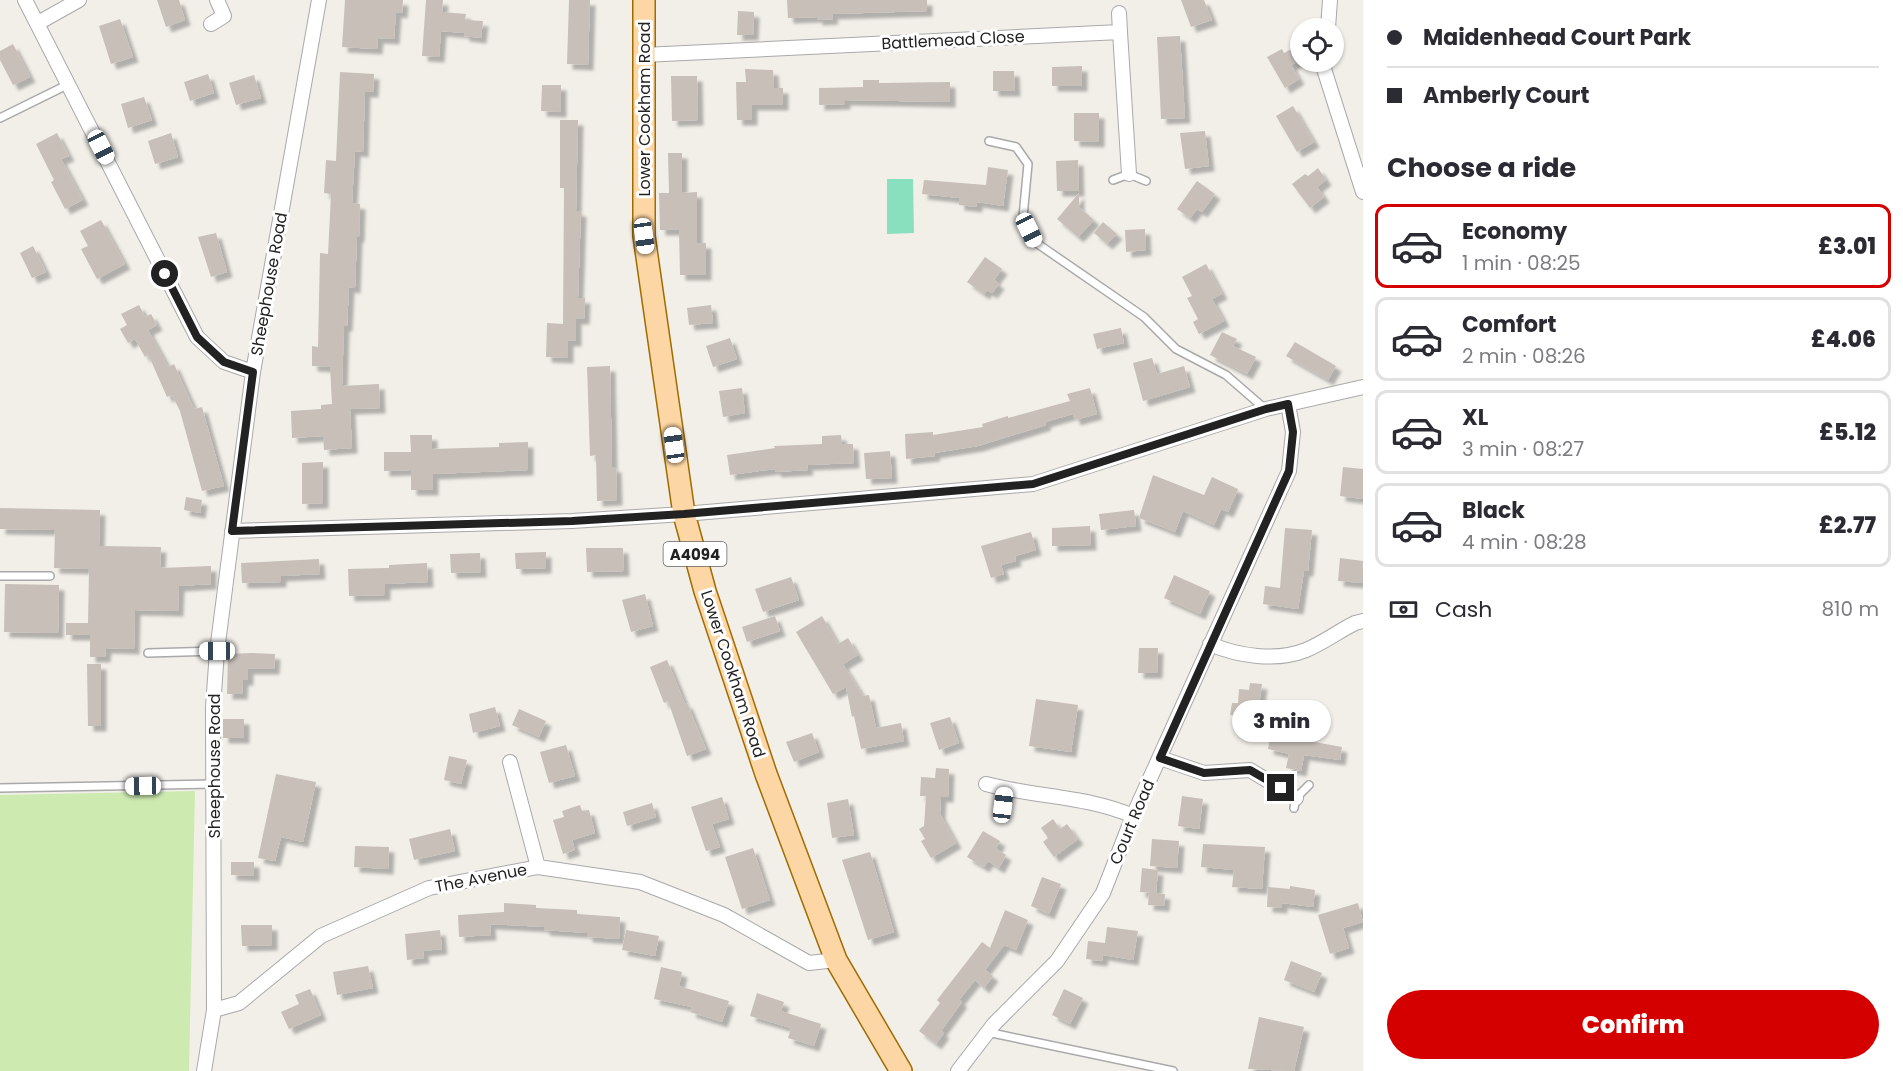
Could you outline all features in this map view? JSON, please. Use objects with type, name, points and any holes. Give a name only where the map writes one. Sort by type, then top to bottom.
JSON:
[{"type":"main road","name":"Lower Cookham Road","points":[[644,0],[644,236],[684,514],[705,591],[766,774],[836,960],[901,1071]]},
{"type":"street","points":[[25,0],[197,337],[224,362],[253,372]]},
{"type":"street","points":[[38,23],[79,0]]},
{"type":"street","points":[[211,24],[227,22],[217,0]]},
{"type":"street","name":"Sheephouse Road","points":[[204,1071],[214,1010],[213,707],[217,651],[253,372],[319,0]]},
{"type":"street","points":[[1329,18],[1330,0]]},
{"type":"street","points":[[1119,13],[1129,174]]},
{"type":"street","name":"Battlemead Close","points":[[643,55],[1120,32]]},
{"type":"street","points":[[1325,72],[1361,185]]},
{"type":"street","points":[[232,531],[572,521],[684,514],[1033,484],[1266,409],[1363,387]]},
{"type":"street","name":"Court Road","points":[[958,1071],[987,1032],[1057,961],[1103,893],[1133,816],[1289,471],[1293,432],[1288,404]]},
{"type":"street","points":[[1210,644],[1230,653],[1277,657],[1305,650],[1355,622],[1363,621]]},
{"type":"street","points":[[1160,758],[1204,773],[1250,770],[1295,803]]},
{"type":"street","points":[[510,762],[538,867]]},
{"type":"street","points":[[986,784],[1114,807],[1133,816]]},
{"type":"street","points":[[1003,805],[1005,789]]},
{"type":"street","name":"The Avenue","points":[[214,1010],[239,1003],[321,936],[342,926],[429,888],[538,867],[640,882],[724,915],[809,963],[836,960]]},
{"type":"lane","points":[[0,118],[69,84]]},
{"type":"lane","points":[[989,141],[1016,147],[1028,164],[1023,217],[1035,242],[1144,317],[1176,349],[1226,375],[1266,409]]},
{"type":"lane","points":[[1113,180],[1129,174],[1146,181]]},
{"type":"lane","points":[[0,576],[50,576]]},
{"type":"lane","points":[[148,653],[217,651]]},
{"type":"lane","points":[[0,788],[214,784]]},
{"type":"lane","points":[[1295,803],[1309,785]]},
{"type":"lane","points":[[987,1032],[1173,1071]]},
{"type":"green space","points":[[887,179],[913,179],[914,233],[887,234]]},
{"type":"green space","points":[[195,791],[189,1071],[0,1071],[0,795]]},
{"type":"building","points":[[157,0],[179,0],[185,20],[166,27]]},
{"type":"building","points":[[345,0],[403,0],[402,13],[396,12],[394,39],[378,38],[377,49],[342,47]]},
{"type":"building","points":[[426,0],[443,0],[442,12],[466,14],[465,20],[483,21],[481,38],[464,36],[464,33],[441,31],[439,57],[422,56]]},
{"type":"building","points":[[569,0],[590,0],[588,65],[567,64]]},
{"type":"building","points":[[787,0],[927,0],[927,11],[832,14],[833,19],[817,20],[817,17],[788,18]]},
{"type":"building","points":[[1181,0],[1204,0],[1212,20],[1191,27]]},
{"type":"building","points":[[738,11],[754,12],[753,35],[737,35]]},
{"type":"building","points":[[120,19],[133,57],[111,64],[99,26]]},
{"type":"building","points":[[1180,36],[1185,118],[1161,119],[1157,37]]},
{"type":"building","points":[[13,44],[30,77],[13,85],[0,60],[0,51]]},
{"type":"building","points":[[1282,49],[1284,53],[1290,50],[1290,72],[1295,72],[1299,79],[1285,88],[1267,57]]},
{"type":"building","points":[[1082,66],[1082,86],[1052,86],[1052,67]]},
{"type":"building","points":[[745,69],[773,70],[774,88],[783,88],[783,105],[752,105],[752,120],[737,120],[736,82],[746,82]]},
{"type":"building","points":[[993,71],[1014,71],[1015,91],[993,91]]},
{"type":"building","points":[[340,72],[374,74],[373,92],[365,92],[363,152],[355,151],[352,203],[360,204],[359,237],[357,237],[355,288],[349,287],[347,326],[344,326],[342,386],[379,384],[380,408],[350,409],[352,448],[324,450],[323,436],[292,438],[291,411],[321,409],[321,405],[332,404],[330,367],[312,366],[312,346],[318,347],[320,253],[328,254],[331,194],[324,193],[326,160],[336,161]]},
{"type":"building","points":[[208,74],[214,93],[190,101],[184,82]]},
{"type":"building","points":[[254,75],[261,98],[236,105],[229,83]]},
{"type":"building","points":[[671,76],[697,76],[698,120],[672,121]]},
{"type":"building","points":[[863,80],[879,80],[879,83],[950,82],[950,102],[845,100],[845,104],[819,105],[819,88],[863,87]]},
{"type":"building","points":[[542,85],[561,85],[561,112],[541,111]]},
{"type":"building","points":[[144,97],[152,120],[128,128],[121,104]]},
{"type":"building","points":[[1293,106],[1314,142],[1297,152],[1276,116]]},
{"type":"building","points":[[1074,113],[1099,113],[1099,142],[1074,141]]},
{"type":"building","points":[[560,120],[578,120],[576,211],[581,211],[578,298],[585,298],[584,319],[576,319],[576,341],[568,341],[568,358],[546,357],[547,323],[563,324],[564,188],[560,188]]},
{"type":"building","points":[[1205,131],[1209,166],[1185,169],[1180,133]]},
{"type":"building","points":[[57,133],[69,156],[61,159],[83,200],[65,209],[36,144]]},
{"type":"building","points":[[171,133],[178,157],[155,164],[148,141]]},
{"type":"building","points":[[668,153],[682,153],[682,193],[697,192],[697,243],[706,243],[706,275],[680,275],[679,230],[660,230],[659,193],[669,193]]},
{"type":"building","points":[[1078,160],[1079,191],[1057,191],[1056,161]]},
{"type":"building","points":[[988,167],[1008,170],[1003,206],[977,202],[977,207],[959,205],[959,198],[922,194],[924,180],[986,185]]},
{"type":"building","points":[[1318,168],[1326,180],[1317,187],[1324,197],[1310,208],[1292,184]]},
{"type":"building","points":[[1197,181],[1215,194],[1202,212],[1197,209],[1190,218],[1177,209]]},
{"type":"building","points":[[1079,193],[1079,207],[1094,220],[1078,237],[1057,219]]},
{"type":"building","points":[[101,220],[125,264],[97,279],[81,249],[88,246],[80,231]]},
{"type":"building","points":[[1103,222],[1117,234],[1107,244],[1094,233]]},
{"type":"building","points":[[1145,229],[1146,250],[1126,252],[1125,230]]},
{"type":"building","points":[[216,233],[227,272],[211,277],[198,237]]},
{"type":"building","points":[[33,246],[46,272],[32,278],[20,253]]},
{"type":"building","points":[[985,257],[1002,269],[994,280],[999,284],[992,293],[987,290],[984,294],[967,282]]},
{"type":"building","points":[[1206,264],[1222,294],[1212,299],[1224,321],[1199,334],[1193,322],[1198,319],[1187,298],[1192,296],[1182,277]]},
{"type":"building","points":[[139,305],[145,317],[151,314],[157,325],[148,330],[168,367],[174,364],[194,409],[202,407],[224,486],[202,491],[180,411],[172,395],[167,397],[148,354],[145,357],[135,339],[128,343],[120,329],[127,325],[121,314]]},
{"type":"building","points":[[711,305],[713,323],[689,325],[687,308]]},
{"type":"building","points":[[1121,328],[1124,343],[1097,349],[1093,334]]},
{"type":"building","points":[[1222,332],[1237,339],[1233,346],[1256,357],[1247,374],[1210,355]]},
{"type":"building","points":[[730,338],[737,359],[713,367],[706,346]]},
{"type":"building","points":[[1295,342],[1336,366],[1328,380],[1286,356]]},
{"type":"building","points":[[1152,358],[1157,374],[1184,366],[1190,387],[1143,401],[1133,363]]},
{"type":"building","points":[[610,366],[612,467],[616,467],[617,500],[597,501],[596,455],[590,456],[587,367]]},
{"type":"building","points":[[742,388],[745,413],[723,417],[719,391]]},
{"type":"building","points":[[1090,388],[1097,414],[1075,420],[1073,414],[1045,422],[1046,425],[978,446],[934,453],[935,456],[906,459],[905,434],[933,432],[933,435],[983,427],[982,424],[1008,416],[1008,418],[1070,401],[1067,394]]},
{"type":"building","points":[[410,435],[432,435],[432,449],[499,447],[499,443],[528,442],[528,470],[433,474],[433,490],[411,490],[411,470],[384,471],[384,452],[411,452]]},
{"type":"building","points":[[841,435],[842,444],[853,444],[854,463],[807,465],[808,470],[776,472],[775,469],[730,475],[727,455],[775,448],[774,446],[822,444],[822,436]]},
{"type":"building","points":[[890,451],[892,478],[866,479],[864,453]]},
{"type":"building","points":[[323,462],[323,503],[302,504],[302,463]]},
{"type":"building","points":[[1343,467],[1363,469],[1363,499],[1340,496]]},
{"type":"building","points":[[1153,475],[1204,495],[1212,477],[1238,489],[1228,512],[1221,509],[1214,525],[1183,511],[1175,532],[1139,518]]},
{"type":"building","points":[[186,497],[202,500],[200,513],[184,510]]},
{"type":"building","points":[[0,508],[100,510],[99,546],[161,547],[160,568],[211,566],[211,584],[179,586],[178,611],[135,610],[134,649],[106,648],[105,657],[90,657],[90,635],[66,635],[66,623],[88,623],[89,569],[54,568],[55,530],[0,529]]},
{"type":"building","points":[[1134,510],[1136,526],[1101,530],[1099,514]]},
{"type":"building","points":[[1090,526],[1091,545],[1052,546],[1052,528]]},
{"type":"building","points":[[1285,528],[1312,530],[1308,571],[1304,571],[1298,609],[1263,604],[1265,586],[1280,588]]},
{"type":"building","points":[[1031,532],[1036,550],[1015,556],[1016,561],[1001,565],[1004,574],[991,578],[981,546]]},
{"type":"building","points":[[586,548],[623,548],[624,571],[587,572]]},
{"type":"building","points":[[546,552],[546,568],[516,569],[515,553]]},
{"type":"building","points":[[480,553],[481,572],[451,573],[450,554]]},
{"type":"building","points":[[1340,558],[1363,561],[1363,583],[1338,581]]},
{"type":"building","points":[[319,559],[320,574],[281,576],[281,582],[242,583],[241,563]]},
{"type":"building","points":[[427,563],[428,582],[385,584],[385,595],[349,596],[348,569],[389,568],[389,565]]},
{"type":"building","points":[[1174,575],[1210,591],[1200,614],[1164,598]]},
{"type":"building","points":[[791,577],[799,600],[763,612],[755,589]]},
{"type":"building","points":[[5,584],[59,585],[58,633],[4,632]]},
{"type":"building","points":[[645,594],[653,626],[631,632],[622,600]]},
{"type":"building","points":[[775,616],[780,631],[747,642],[742,627]]},
{"type":"building","points":[[822,616],[838,644],[848,638],[858,655],[843,664],[863,696],[869,695],[876,728],[901,723],[904,741],[861,749],[846,687],[833,694],[796,632]]},
{"type":"building","points":[[1139,648],[1158,648],[1157,673],[1138,673]]},
{"type":"building","points":[[228,654],[275,654],[274,669],[248,669],[248,680],[243,680],[242,694],[227,694]]},
{"type":"building","points":[[667,660],[706,749],[687,756],[668,701],[664,703],[650,667]]},
{"type":"building","points":[[87,664],[101,664],[101,726],[88,726]]},
{"type":"building","points":[[1250,683],[1262,684],[1259,706],[1269,707],[1267,719],[1230,715],[1232,703],[1238,703],[1239,689],[1249,690]]},
{"type":"building","points":[[1036,699],[1078,705],[1071,752],[1029,746]]},
{"type":"building","points":[[495,707],[500,726],[473,733],[469,714]]},
{"type":"building","points":[[519,709],[546,721],[539,737],[512,725]]},
{"type":"building","points":[[950,717],[959,743],[939,750],[930,723]]},
{"type":"building","points":[[223,719],[244,719],[244,738],[223,738]]},
{"type":"building","points":[[812,733],[819,752],[794,762],[786,742]]},
{"type":"building","points":[[1271,734],[1342,747],[1340,760],[1304,755],[1301,771],[1286,768],[1289,754],[1268,749]]},
{"type":"building","points":[[566,745],[575,776],[549,783],[540,752]]},
{"type":"building","points":[[449,756],[467,760],[461,784],[444,780]]},
{"type":"building","points":[[936,768],[949,769],[948,797],[941,797],[940,814],[956,843],[931,858],[921,841],[925,839],[919,829],[924,826],[926,796],[920,796],[921,777],[935,778]]},
{"type":"building","points":[[276,774],[316,782],[303,842],[281,837],[275,861],[258,858]]},
{"type":"building","points":[[1182,796],[1203,799],[1199,829],[1178,826]]},
{"type":"building","points":[[722,797],[729,819],[712,824],[720,847],[706,851],[691,807]]},
{"type":"building","points":[[848,799],[854,835],[832,838],[827,803]]},
{"type":"building","points":[[652,803],[656,817],[627,826],[623,812]]},
{"type":"building","points":[[580,805],[582,811],[589,810],[595,833],[572,840],[575,850],[563,854],[553,820],[564,817],[562,811]]},
{"type":"building","points":[[1053,819],[1060,829],[1067,824],[1078,839],[1054,857],[1043,842],[1048,838],[1041,828]]},
{"type":"building","points":[[450,829],[455,851],[414,860],[409,839]]},
{"type":"building","points":[[983,831],[1000,841],[996,849],[1006,855],[999,868],[988,861],[984,867],[967,857]]},
{"type":"building","points":[[1152,839],[1179,841],[1177,868],[1150,866]]},
{"type":"building","points":[[1203,844],[1265,847],[1262,889],[1232,887],[1234,870],[1201,867]]},
{"type":"building","points":[[355,846],[389,847],[388,869],[354,867]]},
{"type":"building","points":[[753,848],[770,900],[742,909],[725,857]]},
{"type":"building","points":[[870,852],[894,932],[868,940],[842,860]]},
{"type":"building","points":[[231,862],[254,862],[254,876],[231,875]]},
{"type":"building","points":[[1142,868],[1158,870],[1156,893],[1165,894],[1164,906],[1148,905],[1149,893],[1155,893],[1140,892]]},
{"type":"building","points":[[1042,877],[1061,884],[1049,914],[1031,906]]},
{"type":"building","points":[[1290,886],[1315,890],[1313,907],[1282,903],[1282,908],[1267,907],[1268,887],[1290,889]]},
{"type":"building","points":[[504,903],[536,905],[536,908],[577,910],[577,914],[620,917],[619,939],[587,937],[587,933],[544,930],[544,927],[490,924],[491,935],[459,937],[458,915],[504,912]]},
{"type":"building","points":[[1358,903],[1363,922],[1343,928],[1349,948],[1330,954],[1318,915]]},
{"type":"building","points":[[1005,910],[1028,920],[1016,950],[1004,945],[985,970],[993,976],[984,988],[975,980],[959,1000],[962,1002],[941,1031],[944,1033],[936,1044],[919,1031],[940,1003],[937,1000],[982,942],[990,948]]},
{"type":"building","points":[[241,925],[272,925],[272,945],[242,946]]},
{"type":"building","points":[[1107,927],[1138,931],[1133,960],[1103,955],[1102,961],[1086,959],[1088,941],[1105,943]]},
{"type":"building","points":[[440,930],[442,949],[423,951],[424,958],[407,960],[405,934]]},
{"type":"building","points":[[626,930],[659,936],[655,956],[622,950]]},
{"type":"building","points":[[1291,961],[1322,973],[1314,992],[1284,980]]},
{"type":"building","points":[[368,966],[373,988],[337,995],[333,972]]},
{"type":"building","points":[[661,967],[682,972],[679,986],[729,1001],[722,1022],[690,1012],[692,1007],[654,999]]},
{"type":"building","points":[[310,989],[321,1015],[289,1029],[281,1012],[299,1004],[295,995]]},
{"type":"building","points":[[1064,989],[1083,998],[1070,1024],[1052,1015]]},
{"type":"building","points":[[757,993],[784,1002],[781,1011],[821,1024],[814,1046],[788,1038],[791,1028],[750,1016]]},
{"type":"building","points":[[1259,1017],[1304,1027],[1294,1071],[1248,1069]]},
{"type":"route","points":[[165,274],[197,337],[224,362],[253,372],[232,531],[572,521],[684,514],[1033,484],[1266,409],[1288,404],[1293,432],[1289,471],[1160,758],[1204,773],[1250,770],[1281,788]]}]
